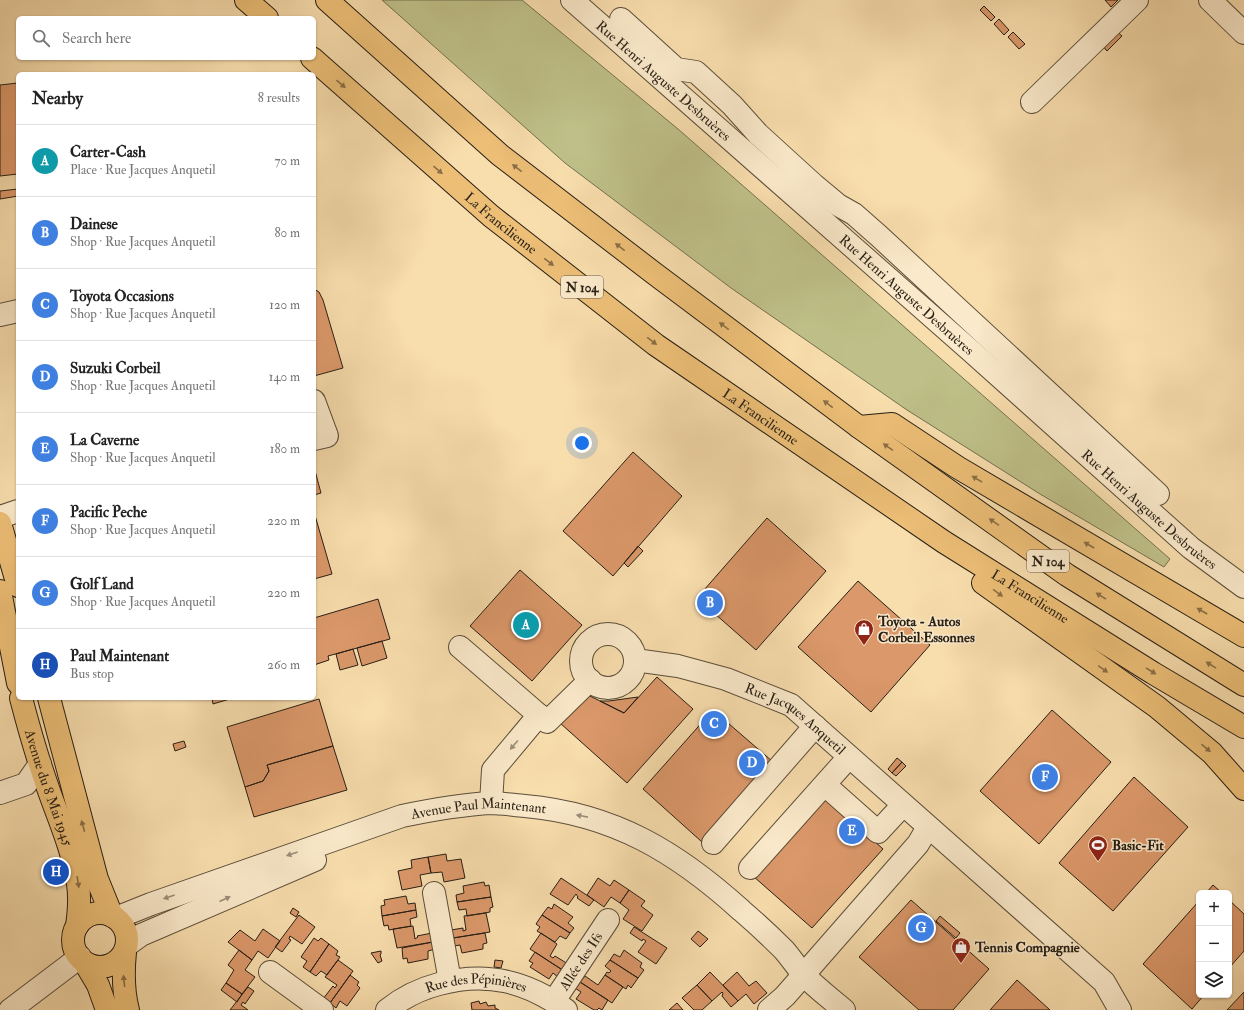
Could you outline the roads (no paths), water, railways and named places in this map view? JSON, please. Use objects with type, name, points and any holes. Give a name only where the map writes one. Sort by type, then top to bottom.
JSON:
[{"type":"main road","points":[[246,0],[265,16]]},
{"type":"main road","name":"N 104","points":[[327,0],[500,155],[655,274],[859,427],[1067,575],[1244,685]]},
{"type":"main road","name":"La Francilienne","points":[[314,60],[491,216],[662,349],[944,542],[1154,673],[1244,727]]},
{"type":"main road","points":[[859,427],[892,424],[957,467],[1241,632]]},
{"type":"main road","points":[[870,491],[886,518],[981,581],[1157,706],[1212,753],[1244,789]]},
{"type":"main road","points":[[0,523],[16,579]]},
{"type":"main road","points":[[0,591],[16,673]]},
{"type":"main road","name":"Avenue du 8 Mai 1945","points":[[0,624],[16,680]]},
{"type":"main road","name":"Avenue du 8 Mai 1945","points":[[22,700],[40,764],[54,807],[66,835],[73,859],[78,884],[79,904],[77,926],[74,934],[75,950],[98,985],[107,1010]]},
{"type":"main road","name":"Avenue du 8 Mai 1945","points":[[50,700],[97,879],[114,917],[126,930],[127,938],[123,975],[128,1010]]},
{"type":"main road","points":[[77,926],[82,920],[97,913],[105,913],[114,917]]},
{"type":"main road","points":[[83,960],[92,966],[107,966],[114,963],[126,949]]},
{"type":"street","points":[[1032,102],[1137,0]]},
{"type":"street","points":[[1210,0],[1244,33]]},
{"type":"street","name":"Rue Henri Auguste Desbruères","points":[[576,1],[701,114],[971,351],[1191,548],[1244,587]]},
{"type":"street","points":[[621,19],[676,69],[696,72],[732,105],[758,134],[814,185],[838,205],[854,214],[879,236],[1158,494]]},
{"type":"street","points":[[701,114],[720,95]]},
{"type":"street","points":[[861,255],[879,236]]},
{"type":"street","points":[[0,315],[16,311]]},
{"type":"street","points":[[316,406],[327,436],[316,439]]},
{"type":"street","points":[[0,517],[16,512]]},
{"type":"street","points":[[607,634],[616,635],[624,639],[634,652],[635,660],[634,670],[628,679],[620,685],[609,688],[599,686],[590,680],[584,672],[581,662],[583,651],[589,642],[597,636],[607,634]]},
{"type":"street","points":[[460,647],[547,722],[590,680]]},
{"type":"street","name":"Rue Jacques Anquetil","points":[[635,660],[678,666],[726,679],[791,705],[1104,982],[1120,1010]]},
{"type":"street","points":[[491,803],[493,770],[539,715]]},
{"type":"street","points":[[713,843],[815,726]]},
{"type":"street","points":[[750,868],[850,757]]},
{"type":"street","points":[[0,793],[26,784],[40,764]]},
{"type":"street","points":[[825,785],[878,832],[903,804]]},
{"type":"street","name":"Avenue Paul Maintenant","points":[[114,917],[402,816],[461,805],[491,803],[540,808],[589,817],[646,841],[689,866],[715,887],[784,950],[804,974],[844,1010]]},
{"type":"street","name":"Avenue Paul Maintenant","points":[[126,949],[141,935],[375,835],[403,826],[431,820],[490,814],[537,820],[586,831],[635,850],[660,863],[682,878],[710,900],[776,959],[804,974]]},
{"type":"street","points":[[769,1010],[785,996],[918,844],[928,827]]},
{"type":"street","points":[[434,894],[450,981]]},
{"type":"street","name":"Allée des Ifs","points":[[560,1006],[608,920]]},
{"type":"street","points":[[10,1010],[83,960]]},
{"type":"street","points":[[270,972],[322,1010]]},
{"type":"street","name":"Rue des Pépinières","points":[[387,1010],[411,994],[432,986],[468,978],[504,980],[521,985],[539,992],[560,1006]]},
{"type":"place","name":"Dainese","points":[[710,603]]},
{"type":"place","name":"Carter-Cash","points":[[526,625]]},
{"type":"place","name":"Toyota - Autos Corbeil Essonnes","points":[[864,646]]},
{"type":"place","name":"Toyota Occasions","points":[[714,724]]},
{"type":"place","name":"Suzuki Corbeil","points":[[752,763]]},
{"type":"place","name":"Pacific Peche","points":[[1045,777]]},
{"type":"place","name":"La Caverne","points":[[852,831]]},
{"type":"place","name":"Basic-Fit","points":[[1098,862]]},
{"type":"place","name":"Paul Maintenant","points":[[56,872]]},
{"type":"place","name":"Golf Land","points":[[921,928]]},
{"type":"place","name":"Tennis Compagnie","points":[[961,964]]}]
